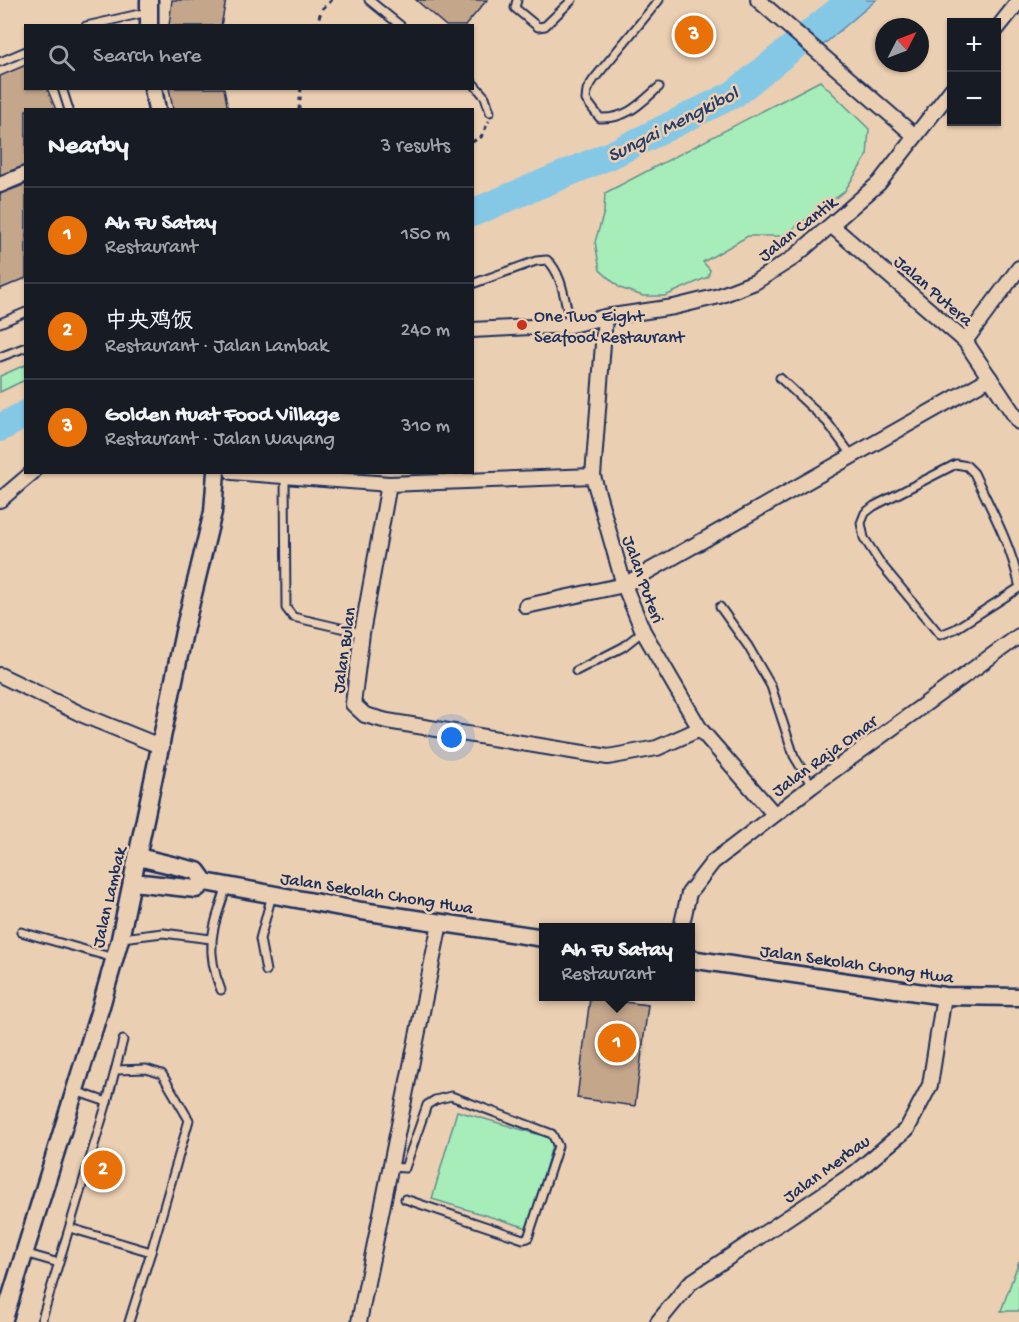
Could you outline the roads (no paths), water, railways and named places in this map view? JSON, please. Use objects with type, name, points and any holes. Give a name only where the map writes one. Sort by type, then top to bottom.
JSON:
[{"type":"street","points":[[758,0],[915,136]]},
{"type":"street","points":[[1001,24],[1019,1]]},
{"type":"street","points":[[153,90],[157,108]]},
{"type":"street","name":"Jalan Cantik","points":[[474,330],[570,325],[605,316],[674,307],[719,296],[755,282],[793,258],[879,183],[947,94]]},
{"type":"street","points":[[0,184],[24,175]]},
{"type":"street","name":"Jalan Putera","points":[[832,226],[965,341],[1019,422]]},
{"type":"street","points":[[965,341],[1019,268]]},
{"type":"street","name":"Jalan Puteri","points":[[605,316],[593,476],[624,585],[643,631],[700,729],[774,814]]},
{"type":"street","points":[[526,606],[624,585],[990,378]]},
{"type":"street","points":[[0,501],[31,474]]},
{"type":"street","name":"Jalan Lambak","points":[[3,1322],[120,939],[162,747],[185,627],[213,512],[216,474]]},
{"type":"street","points":[[258,474],[389,483],[593,476]]},
{"type":"street","name":"Jalan Bulan","points":[[389,483],[362,633],[353,704],[365,716],[608,757],[657,748],[700,729]]},
{"type":"street","name":"Jalan Raja Omar","points":[[682,923],[689,893],[714,862],[774,814],[1019,636]]},
{"type":"street","points":[[0,675],[83,715],[162,747]]},
{"type":"street","name":"Jalan Sekolah Chong Hwa","points":[[138,857],[197,871],[205,882],[440,923],[539,937]]},
{"type":"street","name":"Jalan Sekolah Chong Hwa","points":[[133,882],[196,889],[205,882]]},
{"type":"street","points":[[359,1322],[440,923]]},
{"type":"street","name":"Jalan Sekolah Chong Hwa","points":[[695,960],[944,996],[1019,997]]},
{"type":"street","name":"Jalan Merbau","points":[[658,1322],[690,1283],[856,1172],[907,1129],[930,1085],[944,996]]},
{"type":"lane","points":[[369,0],[399,24]]},
{"type":"lane","points":[[517,0],[515,8],[538,27],[545,26],[572,0]]},
{"type":"lane","points":[[659,0],[594,80],[587,90],[585,100],[600,118],[615,118],[633,111],[659,87]]},
{"type":"lane","points":[[95,24],[149,12]]},
{"type":"lane","points":[[0,63],[24,52]]},
{"type":"lane","points":[[474,84],[485,97],[490,112]]},
{"type":"lane","points":[[63,90],[68,108]]},
{"type":"lane","points":[[474,283],[536,261],[546,260],[552,264],[558,275],[570,325]]},
{"type":"lane","points":[[0,323],[24,313]]},
{"type":"lane","points":[[0,357],[24,348]]},
{"type":"lane","points":[[780,378],[827,422],[852,456]]},
{"type":"lane","points":[[956,464],[967,466],[974,473],[1015,562],[1019,586],[955,629],[940,635],[881,564],[864,538],[861,523],[865,513],[956,464]]},
{"type":"lane","points":[[285,476],[286,608],[293,617],[362,633]]},
{"type":"lane","points":[[720,607],[748,646],[771,686],[794,756],[812,786]]},
{"type":"lane","points":[[576,671],[623,647],[643,631]]},
{"type":"lane","points":[[221,990],[212,961],[211,939],[227,886]]},
{"type":"lane","points":[[266,971],[260,939],[273,895]]},
{"type":"lane","points":[[21,932],[114,958]]},
{"type":"lane","points":[[120,939],[164,933],[211,939]]},
{"type":"lane","points":[[41,1322],[107,1102],[123,1040]]},
{"type":"lane","points":[[116,1070],[146,1069],[162,1074],[189,1119],[129,1322]]},
{"type":"lane","points":[[75,1091],[107,1102]]},
{"type":"lane","points":[[390,1167],[405,1168],[427,1105],[435,1100],[451,1096],[552,1134],[556,1139],[558,1146],[528,1238],[523,1239],[405,1199]]},
{"type":"lane","points":[[69,1228],[151,1252]]},
{"type":"lane","points":[[24,1253],[59,1263]]},
{"type":"water","points":[[832,0],[876,0],[822,46],[802,26]]},
{"type":"waterway","name":"Sungai Mengkibol","points":[[474,212],[613,154],[734,94],[852,0]]},
{"type":"waterway","name":"Sungai Mengkibol","points":[[0,428],[24,415]]},
{"type":"place","name":"Golden Huat Food Village","points":[[694,35]]},
{"type":"place","name":"One Two Eight Seafood Restaurant","points":[[522,325]]},
{"type":"place","name":"Ah Fu Satay","points":[[617,1043]]},
{"type":"place","name":"中央鸡饭","points":[[103,1170]]}]
